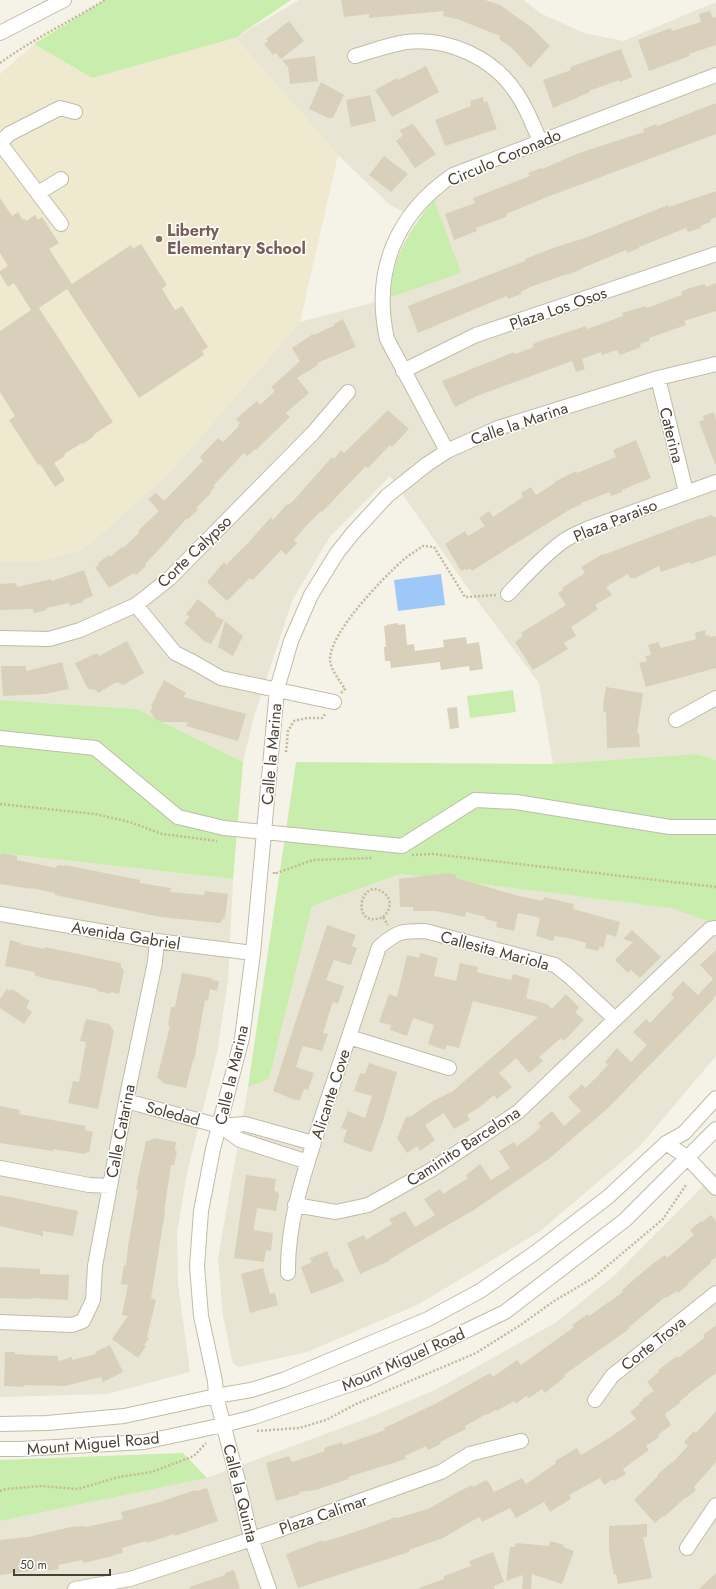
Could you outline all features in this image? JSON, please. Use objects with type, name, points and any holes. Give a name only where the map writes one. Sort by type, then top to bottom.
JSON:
[{"type":"street","points":[[0,32],[64,0]]},
{"type":"street","points":[[355,56],[393,44],[407,42],[435,43],[463,50],[488,64],[509,83],[518,95],[540,141]]},
{"type":"street","name":"Circulo Coronado","points":[[447,451],[387,339],[382,308],[382,293],[387,262],[401,228],[416,206],[440,184],[453,175],[716,75]]},
{"type":"street","points":[[61,224],[0,143],[9,134],[60,108],[75,112]]},
{"type":"street","points":[[38,194],[61,178]]},
{"type":"street","name":"Plaza Los Osos","points":[[403,371],[476,335],[716,254]]},
{"type":"street","name":"Calle la Marina","points":[[216,1396],[215,1381],[204,1338],[201,1316],[197,1266],[201,1211],[213,1149],[242,1038],[253,953],[277,689],[285,659],[300,618],[317,584],[337,553],[369,514],[387,496],[426,465],[447,451],[498,428],[658,378],[716,364]]},
{"type":"street","name":"Caterina","points":[[658,378],[686,492]]},
{"type":"street","name":"Corte Calypso","points":[[0,638],[49,639],[80,630],[136,605],[170,578],[313,433],[348,392]]},
{"type":"street","name":"Plaza Paraiso","points":[[508,594],[562,542],[589,528],[716,482]]},
{"type":"street","points":[[136,605],[175,653],[221,678],[334,702]]},
{"type":"street","points":[[676,720],[716,698]]},
{"type":"street","points":[[0,738],[95,748],[178,817],[224,828],[402,846],[475,800],[516,802],[670,827],[716,827]]},
{"type":"street","name":"Avenida Gabriel","points":[[0,914],[157,941],[253,953]]},
{"type":"street","name":"Caminito Barcelona","points":[[295,1205],[336,1212],[368,1205],[431,1170],[518,1112],[710,929],[716,928]]},
{"type":"street","name":"Callesita Mariola","points":[[399,933],[425,932],[555,966],[575,980],[615,1018]]},
{"type":"street","name":"Alicante Cove","points":[[288,1274],[288,1257],[295,1205],[313,1143],[379,947],[399,933]]},
{"type":"street","name":"Calle Catarina","points":[[0,1322],[72,1325],[83,1321],[93,1300],[95,1266],[126,1101],[155,962],[157,941]]},
{"type":"street","points":[[349,1036],[449,1068]]},
{"type":"street","name":"Mount Miguel Road","points":[[0,1424],[47,1423],[124,1416],[251,1390],[283,1380],[428,1319],[480,1291],[536,1252],[608,1197],[666,1143],[684,1133],[716,1098]]},
{"type":"street","name":"Soledad","points":[[126,1101],[220,1126],[245,1124],[313,1143]]},
{"type":"street","name":"Soledad","points":[[220,1126],[240,1140],[308,1162]]},
{"type":"street","name":"Mount Miguel Road","points":[[0,1449],[28,1449],[144,1442],[223,1425],[261,1414],[366,1378],[504,1312],[625,1220],[716,1128]]},
{"type":"street","points":[[270,1150],[275,1133]]},
{"type":"street","points":[[666,1143],[688,1158],[716,1188]]},
{"type":"street","points":[[0,1168],[89,1185],[110,1186]]},
{"type":"street","name":"Corte Trova","points":[[595,1400],[612,1376],[716,1293]]},
{"type":"street","name":"Calle la Quinta","points":[[216,1396],[251,1538],[269,1589]]},
{"type":"street","name":"Plaza Calimar","points":[[75,1589],[130,1579],[442,1472],[470,1454],[521,1441]]},
{"type":"street","points":[[688,1548],[716,1505]]},
{"type":"path","points":[[0,63],[17,50],[76,18],[105,0]]},
{"type":"path","points":[[271,751],[286,753],[288,731],[294,721],[307,718],[322,718],[345,689],[330,660],[332,646],[355,611],[378,584],[401,562],[423,546],[434,547],[465,597],[508,594]]},
{"type":"path","points":[[0,804],[95,814],[130,822],[162,834],[224,842]]},
{"type":"path","points":[[404,856],[433,854],[716,887]]},
{"type":"path","points":[[271,867],[274,874],[313,860],[374,858]]},
{"type":"path","points":[[380,890],[388,896],[390,905],[389,910],[383,917],[378,919],[369,918],[362,911],[361,906],[363,897],[370,891],[380,890]]},
{"type":"path","points":[[383,917],[399,933]]},
{"type":"path","points":[[0,1491],[6,1489],[40,1486],[78,1489],[119,1477],[152,1472],[194,1456],[210,1439]]},
{"type":"shaded area","points":[[299,0],[524,0],[540,13],[584,33],[623,41],[716,2],[716,760],[696,754],[553,764],[539,683],[467,587],[390,476],[329,538],[292,601],[253,720],[243,762],[137,709],[0,700],[0,561],[37,562],[85,548],[169,473],[300,322],[394,297],[434,200],[418,219],[390,205],[338,155],[235,38]]},
{"type":"shaded area","name":"Liberty Elementary School","points":[[235,38],[338,155],[300,322],[169,473],[85,548],[37,562],[0,561],[0,74],[34,44],[92,78]]},
{"type":"shaded area","points":[[0,853],[233,879],[228,980],[217,1053],[187,1173],[177,1232],[178,1284],[190,1372],[107,1394],[0,1397]]},
{"type":"shaded area","points":[[402,874],[670,908],[716,924],[716,1056],[639,1147],[539,1232],[419,1304],[307,1352],[239,1367],[233,1364],[223,1316],[218,1258],[248,1087],[269,1079],[312,906]]},
{"type":"shaded area","points":[[716,1173],[716,1589],[0,1589],[0,1521],[207,1478],[371,1417],[437,1389],[555,1323],[616,1274]]},
{"type":"green space","points":[[105,0],[291,0],[235,38],[92,78],[34,44]]},
{"type":"green space","points":[[434,200],[461,273],[391,297],[394,270],[398,257],[410,233]]},
{"type":"green space","points":[[513,690],[516,712],[470,718],[467,696]]},
{"type":"green space","points":[[0,700],[137,709],[243,762],[233,879],[0,853]]},
{"type":"green space","points":[[696,754],[716,760],[716,924],[670,908],[401,874],[312,906],[269,1079],[248,1087],[296,762],[553,764]]},
{"type":"green space","points":[[183,1453],[207,1478],[0,1521],[0,1460]]},
{"type":"water","points":[[441,574],[445,605],[398,611],[394,580]]},
{"type":"building","points":[[341,0],[485,0],[500,5],[531,27],[550,46],[530,68],[512,48],[499,39],[500,36],[457,19],[443,16],[444,11],[369,18],[369,14],[344,17]]},
{"type":"building","points":[[710,11],[713,18],[716,17],[716,45],[689,54],[690,56],[649,71],[638,40],[671,28],[672,31],[701,22],[699,14]]},
{"type":"building","points":[[289,21],[304,41],[281,59],[276,53],[273,55],[264,44],[268,41],[266,39]]},
{"type":"building","points":[[621,49],[632,77],[589,91],[590,92],[553,108],[543,80],[571,70],[570,68],[573,66]]},
{"type":"building","points":[[315,56],[318,81],[290,84],[288,67],[282,60]]},
{"type":"building","points":[[426,66],[439,92],[392,117],[375,90],[397,78],[398,80]]},
{"type":"building","points":[[321,82],[344,95],[333,118],[328,118],[309,109]]},
{"type":"building","points":[[370,95],[376,121],[351,127],[346,100]]},
{"type":"building","points":[[483,97],[484,102],[487,101],[497,129],[445,146],[435,120],[471,106],[470,101]]},
{"type":"building","points":[[716,103],[716,134],[547,197],[506,214],[506,217],[476,228],[477,231],[454,240],[445,214],[475,203],[473,198],[530,176],[528,173],[541,168],[542,169],[579,153],[644,132],[643,129],[656,124],[657,126]]},
{"type":"building","points":[[413,124],[436,154],[415,168],[396,141],[403,135],[399,130]]},
{"type":"building","points":[[384,156],[408,174],[391,192],[369,175]]},
{"type":"building","points":[[716,191],[716,217],[710,220],[711,222],[700,226],[701,228],[688,232],[686,228],[627,253],[626,250],[580,270],[530,287],[521,292],[521,294],[508,299],[507,296],[418,333],[408,306],[525,261],[525,259],[585,238],[668,205],[669,207]]},
{"type":"building","points":[[0,198],[12,216],[18,212],[23,220],[25,219],[26,221],[35,215],[38,220],[42,217],[59,243],[49,249],[72,284],[131,245],[133,249],[141,244],[167,285],[162,289],[175,310],[182,306],[208,347],[202,351],[204,355],[139,398],[67,289],[39,308],[113,422],[93,435],[94,436],[83,444],[82,443],[64,454],[65,456],[54,463],[65,480],[55,487],[40,464],[38,465],[9,420],[15,416],[0,392],[0,331],[31,310],[14,283],[8,287],[0,274],[0,271],[8,266],[0,253]]},
{"type":"building","points":[[716,283],[716,311],[684,321],[686,325],[649,338],[649,341],[640,344],[641,347],[620,355],[617,350],[602,355],[601,352],[582,359],[585,369],[576,372],[572,361],[477,396],[455,407],[442,381],[514,352],[515,354],[534,347],[533,344],[546,339],[586,326],[587,329],[623,316],[622,313],[646,306],[647,308],[682,295],[681,292],[690,288],[705,284],[706,287]]},
{"type":"building","points":[[343,319],[356,347],[317,363],[318,365],[297,378],[309,393],[286,413],[290,417],[256,450],[255,449],[247,456],[244,453],[213,486],[215,487],[210,492],[211,493],[196,508],[198,510],[188,519],[187,518],[145,564],[146,566],[136,575],[134,573],[109,588],[95,567],[109,555],[110,557],[122,547],[123,548],[159,511],[148,499],[156,493],[164,501],[203,461],[200,457],[218,438],[223,442],[239,426],[238,425],[240,423],[236,419],[257,401],[260,405],[275,391],[271,387],[300,361],[292,348],[313,334],[314,335],[335,325],[334,324]]},
{"type":"building","points":[[388,410],[409,429],[392,447],[390,445],[368,468],[366,466],[322,512],[321,511],[306,526],[294,540],[297,543],[286,555],[281,550],[254,579],[252,580],[250,578],[227,601],[207,582],[217,570],[224,562],[226,565],[271,517],[273,520],[287,504],[288,505],[293,501],[332,457],[334,459],[341,450],[344,453]]},
{"type":"building","points":[[714,412],[716,420],[716,464],[699,422],[704,420],[703,416]]},
{"type":"building","points":[[636,440],[651,478],[611,496],[610,492],[581,503],[582,504],[569,510],[472,571],[470,568],[461,571],[445,544],[465,531],[468,536],[485,526],[479,518],[489,511],[493,517],[523,497],[521,493],[531,487],[536,495],[555,483],[554,482],[576,471],[577,473],[616,457],[613,450]]},
{"type":"building","points":[[711,515],[716,518],[716,555],[691,564],[690,562],[661,572],[659,566],[635,578],[630,578],[628,574],[606,587],[612,595],[595,605],[598,609],[571,627],[576,636],[564,643],[568,649],[533,670],[515,642],[523,636],[521,633],[566,605],[558,593],[563,590],[562,588],[585,573],[581,567],[603,554]]},
{"type":"building","points":[[84,570],[93,596],[83,600],[83,602],[70,606],[69,603],[46,608],[47,610],[34,613],[33,609],[0,610],[0,584],[16,583],[17,587],[51,579],[52,581]]},
{"type":"building","points":[[198,599],[216,614],[215,616],[224,620],[211,644],[204,641],[184,623],[190,617],[186,614]]},
{"type":"building","points":[[225,621],[243,636],[233,656],[218,647]]},
{"type":"building","points":[[398,623],[398,625],[405,624],[407,645],[414,644],[415,651],[444,647],[443,640],[466,637],[467,644],[479,642],[483,669],[470,671],[469,666],[441,670],[440,662],[391,668],[390,661],[385,661],[384,647],[386,647],[384,626]]},
{"type":"building","points":[[705,630],[706,636],[716,636],[716,668],[646,687],[639,663],[647,661],[645,656],[651,655],[648,645],[658,642],[661,648],[696,639],[695,633]]},
{"type":"building","points":[[127,641],[144,673],[123,685],[117,682],[98,693],[96,690],[88,689],[75,663],[97,653],[99,656]]},
{"type":"building","points":[[62,662],[69,689],[45,694],[3,696],[1,666],[26,666],[26,671]]},
{"type":"building","points":[[164,680],[186,693],[183,697],[246,714],[238,741],[186,726],[188,722],[162,722],[155,719],[150,711],[153,707],[151,706]]},
{"type":"building","points":[[606,687],[643,693],[637,733],[639,733],[640,747],[607,748],[606,712],[603,712]]},
{"type":"building","points":[[457,707],[459,728],[450,729],[447,708]]},
{"type":"building","points":[[4,853],[17,856],[17,860],[56,868],[57,865],[65,865],[140,880],[140,883],[171,888],[170,892],[204,895],[205,891],[228,894],[225,917],[220,923],[160,917],[55,895],[55,893],[31,888],[0,884],[0,854]]},
{"type":"building","points":[[448,873],[456,875],[456,878],[519,896],[543,901],[544,897],[574,904],[573,909],[620,922],[616,937],[607,934],[603,949],[600,946],[598,951],[585,948],[586,943],[567,938],[555,936],[553,941],[536,936],[540,918],[518,913],[514,931],[496,927],[497,922],[485,919],[486,917],[466,912],[465,917],[436,911],[413,911],[413,907],[400,907],[399,879]]},
{"type":"building","points":[[327,925],[356,935],[352,946],[357,948],[351,965],[334,960],[326,980],[344,986],[338,1004],[333,1002],[323,1033],[328,1034],[322,1051],[303,1046],[302,1048],[296,1067],[314,1073],[308,1090],[304,1089],[300,1100],[295,1100],[273,1091]]},
{"type":"building","points":[[632,930],[661,957],[640,978],[631,970],[628,973],[615,960],[633,942],[623,939]]},
{"type":"building","points":[[10,940],[21,943],[20,944],[44,949],[45,947],[121,963],[121,967],[124,971],[119,994],[111,992],[110,994],[97,991],[97,989],[43,978],[34,975],[35,972],[5,966]]},
{"type":"building","points":[[716,950],[716,995],[713,998],[714,999],[608,1108],[550,1158],[474,1210],[410,1247],[389,1261],[360,1274],[347,1243],[364,1235],[366,1240],[392,1224],[389,1219],[405,1211],[415,1227],[435,1215],[424,1199],[440,1189],[443,1194],[468,1178],[466,1175],[480,1164],[491,1180],[501,1174],[510,1168],[499,1151],[514,1142],[517,1146],[533,1134],[541,1127],[538,1123],[552,1111],[564,1126],[581,1111],[568,1097],[582,1084],[585,1088],[600,1074],[608,1065],[605,1062],[617,1048],[631,1062],[647,1045],[633,1032],[646,1019],[650,1023],[674,998],[671,994],[683,981],[698,995],[713,979],[700,965]]},
{"type":"building","points":[[420,953],[438,958],[434,976],[456,981],[460,963],[478,967],[477,972],[497,977],[511,980],[513,974],[530,979],[526,998],[547,1004],[552,1009],[566,994],[579,1008],[575,1012],[584,1020],[564,1041],[561,1038],[539,1057],[543,1061],[529,1073],[516,1058],[499,1073],[512,1087],[497,1099],[494,1095],[480,1107],[467,1115],[470,1120],[454,1129],[444,1113],[425,1125],[435,1140],[420,1151],[417,1146],[407,1153],[397,1138],[406,1117],[410,1117],[433,1101],[453,1091],[538,1017],[473,1001],[459,1048],[447,1045],[445,1050],[428,1044],[434,1025],[413,1018],[407,1036],[390,1030],[391,1025],[379,1022],[389,994],[397,997],[407,955],[419,958]]},
{"type":"building","points":[[182,973],[212,978],[212,980],[219,981],[217,991],[210,989],[208,1001],[205,1000],[194,1061],[193,1060],[186,1088],[163,1083],[157,1078],[170,1026],[168,1025],[171,1007],[175,1007]]},
{"type":"building","points":[[7,989],[10,991],[12,989],[30,1001],[26,1008],[32,1012],[24,1024],[0,1008],[0,999]]},
{"type":"building","points":[[86,1019],[109,1024],[114,1031],[98,1109],[68,1103],[73,1081],[79,1082],[86,1042],[80,1041]]},
{"type":"building","points":[[369,1063],[397,1072],[384,1118],[372,1151],[370,1152],[343,1142],[347,1130],[341,1128],[348,1111],[365,1118],[372,1096],[354,1091],[359,1076],[361,1073],[365,1074]]},
{"type":"building","points":[[0,1106],[20,1110],[19,1114],[86,1126],[85,1130],[93,1132],[89,1153],[86,1152],[85,1154],[53,1149],[53,1151],[0,1143]]},
{"type":"building","points":[[154,1138],[176,1142],[175,1150],[177,1151],[174,1165],[171,1165],[151,1298],[156,1300],[147,1337],[149,1338],[144,1345],[146,1346],[138,1358],[112,1339],[128,1316],[122,1315],[128,1285],[121,1284],[124,1265],[126,1265],[138,1190],[136,1190],[146,1141]]},
{"type":"building","points":[[246,1175],[276,1179],[274,1191],[278,1192],[279,1196],[276,1211],[257,1208],[254,1227],[254,1230],[273,1233],[271,1251],[266,1250],[264,1262],[234,1258]]},
{"type":"building","points":[[0,1195],[78,1211],[73,1236],[43,1231],[43,1236],[0,1226]]},
{"type":"building","points":[[711,1215],[716,1221],[716,1257],[710,1262],[711,1263],[678,1293],[677,1291],[666,1298],[665,1297],[628,1328],[629,1329],[564,1375],[565,1377],[545,1393],[542,1389],[528,1398],[526,1396],[516,1404],[514,1401],[497,1411],[496,1410],[487,1415],[486,1414],[465,1426],[466,1429],[440,1442],[441,1444],[428,1450],[426,1446],[405,1456],[406,1459],[348,1477],[349,1479],[316,1490],[299,1492],[300,1494],[276,1501],[266,1463],[289,1456],[292,1462],[325,1451],[324,1448],[342,1442],[343,1445],[385,1430],[384,1428],[435,1404],[490,1373],[493,1377],[517,1360],[521,1365],[574,1327],[572,1325],[588,1314],[589,1316],[623,1292],[622,1290],[651,1265],[665,1255],[667,1258],[694,1235],[690,1230]]},
{"type":"building","points":[[327,1251],[334,1269],[337,1268],[344,1281],[311,1294],[301,1267],[312,1262],[310,1258]]},
{"type":"building","points":[[0,1267],[40,1269],[40,1274],[69,1275],[68,1300],[0,1298]]},
{"type":"building","points":[[263,1268],[270,1294],[275,1293],[278,1305],[250,1313],[241,1274]]},
{"type":"building","points":[[716,1325],[716,1373],[665,1414],[671,1425],[658,1435],[659,1437],[646,1446],[649,1450],[623,1469],[626,1474],[614,1481],[613,1479],[604,1485],[600,1478],[569,1495],[571,1499],[550,1512],[544,1502],[516,1518],[510,1508],[482,1522],[479,1517],[443,1538],[409,1550],[409,1552],[298,1588],[286,1554],[323,1540],[323,1542],[396,1517],[397,1518],[428,1509],[472,1485],[473,1487],[486,1480],[494,1492],[522,1478],[526,1484],[556,1463],[555,1461],[577,1448],[581,1455],[609,1438],[636,1419],[630,1412],[640,1404],[639,1403],[643,1400],[642,1399],[654,1391],[647,1382],[659,1372],[658,1370],[677,1356],[678,1358],[695,1345],[705,1337],[703,1335]]},
{"type":"building","points":[[110,1345],[123,1372],[103,1382],[101,1377],[65,1386],[4,1386],[5,1352],[15,1352],[15,1354],[28,1355],[58,1356],[58,1361],[72,1357],[72,1360],[96,1354],[95,1352]]},
{"type":"building","points":[[716,1411],[716,1462],[694,1487],[696,1490],[655,1523],[634,1500],[658,1476],[657,1475],[672,1463],[688,1446],[684,1442],[694,1431],[696,1433]]},
{"type":"building","points":[[207,1488],[218,1521],[175,1536],[174,1534],[147,1543],[146,1541],[122,1548],[123,1553],[113,1556],[83,1563],[82,1560],[58,1565],[59,1569],[45,1571],[45,1569],[0,1575],[0,1540],[28,1537],[71,1527],[85,1527],[123,1519],[121,1512],[160,1502],[195,1490]]},
{"type":"building","points":[[647,1524],[647,1537],[643,1537],[652,1578],[618,1584],[616,1574],[614,1575],[609,1550],[609,1526]]},
{"type":"building","points":[[550,1541],[564,1545],[563,1547],[574,1551],[562,1584],[532,1574],[531,1589],[522,1589],[523,1575],[506,1581],[510,1547],[515,1547],[516,1543],[549,1546]]},
{"type":"building","points":[[493,1552],[504,1582],[494,1586],[495,1589],[419,1588],[444,1579],[444,1576],[471,1566],[469,1561]]},
{"type":"building","points":[[234,1570],[240,1589],[190,1589],[189,1587],[225,1575],[225,1573]]},
{"type":"building","points":[[716,1573],[716,1589],[699,1589]]},
{"type":"place","name":"Liberty Elementary School","points":[[159,239]]}]
